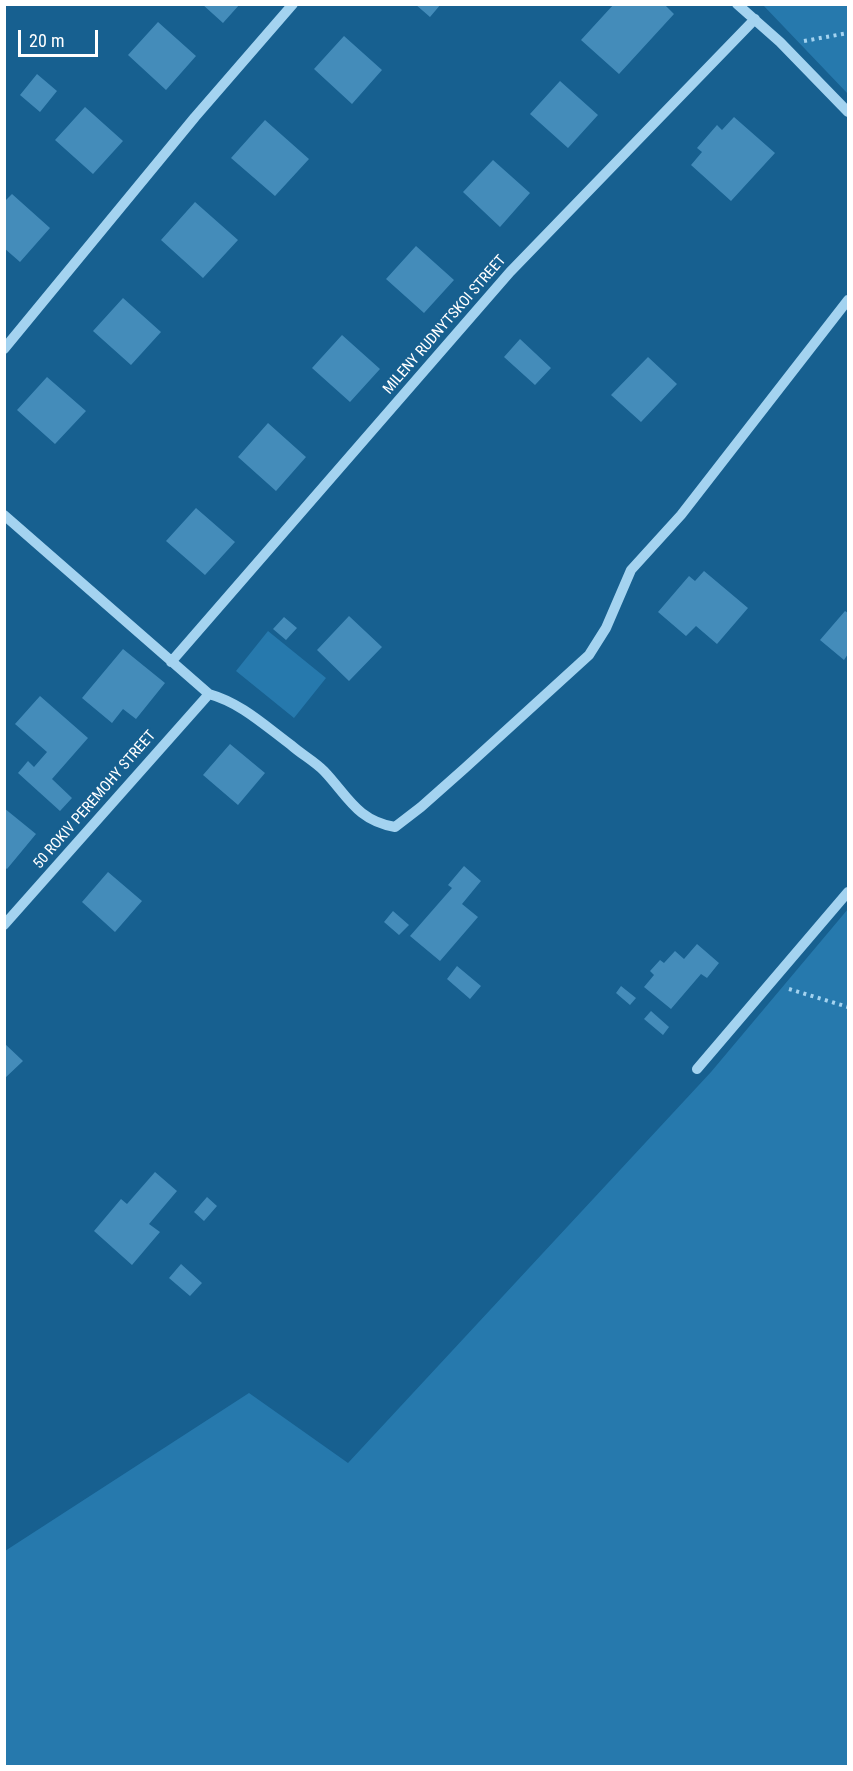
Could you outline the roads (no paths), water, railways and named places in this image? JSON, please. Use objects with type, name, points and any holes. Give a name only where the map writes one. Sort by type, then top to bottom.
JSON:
[{"type":"street","points":[[4,349],[195,117],[293,4]]},
{"type":"street","points":[[737,4],[780,42],[849,112]]},
{"type":"street","name":"MILENY RUDNYTSKOI STREET","points":[[171,662],[510,272],[755,19]]},
{"type":"street","points":[[4,514],[209,694],[239,706],[323,771],[348,801],[380,824],[395,827],[465,768],[589,655],[606,628],[631,570],[681,515],[849,300]]},
{"type":"street","name":"50 ROKIV PEREMOHY STREET","points":[[4,925],[209,694]]},
{"type":"street","points":[[697,1069],[849,892]]}]
